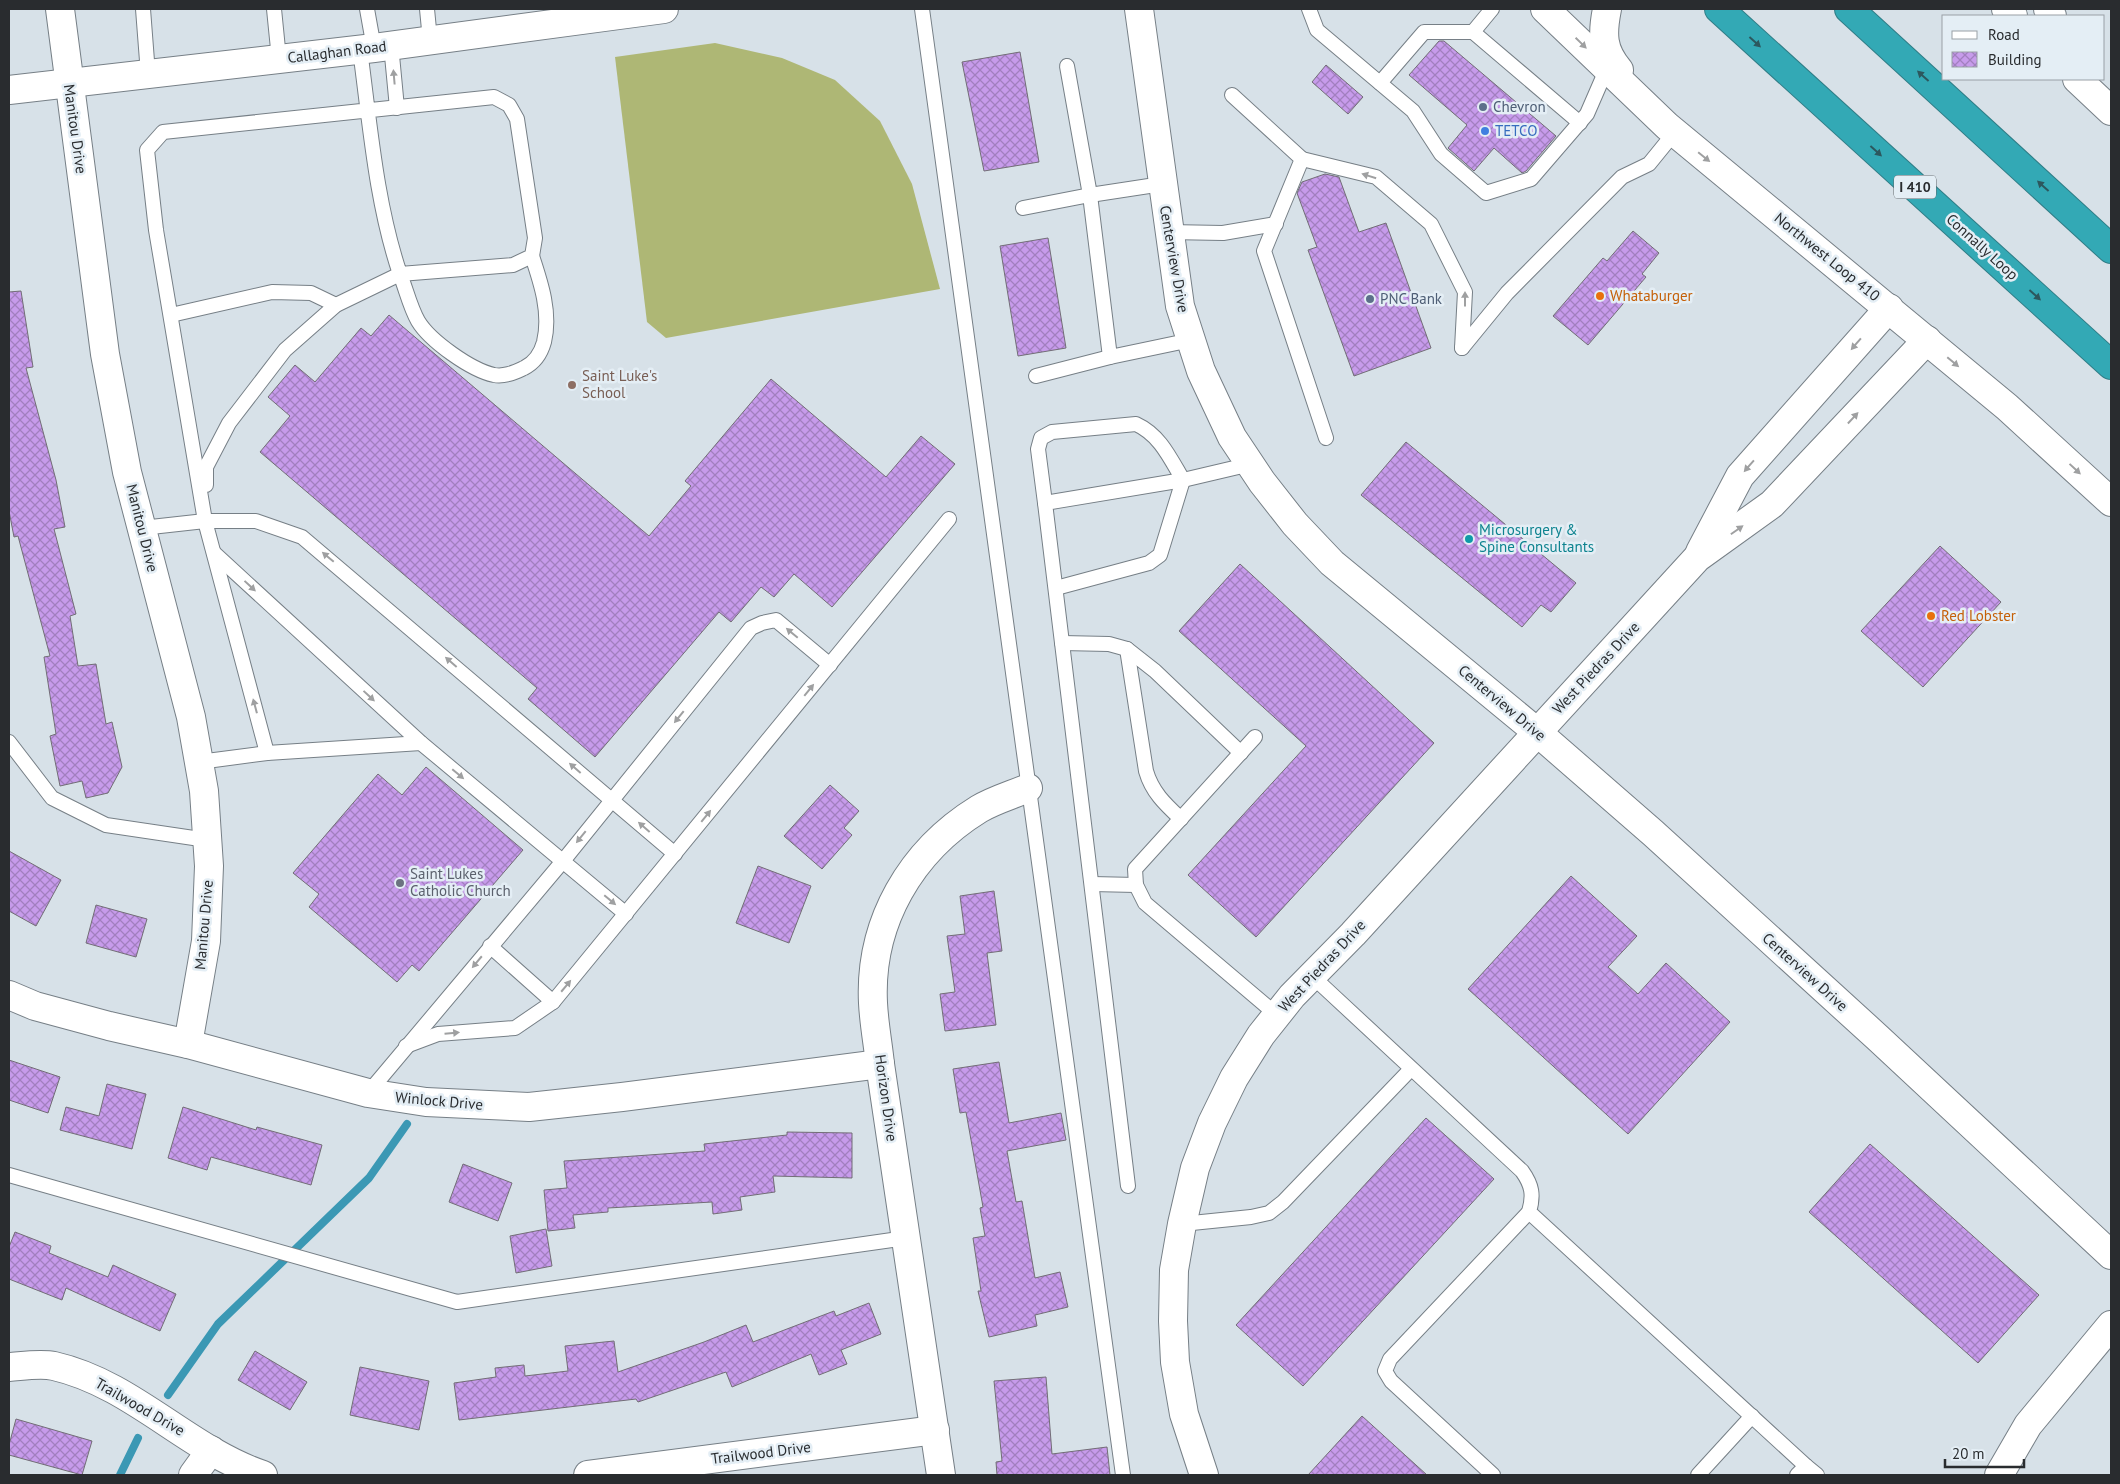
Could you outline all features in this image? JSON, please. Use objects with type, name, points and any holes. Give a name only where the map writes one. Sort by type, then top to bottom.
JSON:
[{"type":"highway","name":"Connally Loop","points":[[1719,9],[2111,364]]},
{"type":"highway","points":[[1849,9],[2111,249]]},
{"type":"street","name":"Manitou Drive","points":[[60,9],[105,354],[127,472],[191,717],[204,791],[209,866],[206,941],[188,1044]]},
{"type":"street","name":"Callaghan Road","points":[[9,90],[375,48],[664,9]]},
{"type":"street","name":"Centerview Drive","points":[[1139,9],[1168,232],[1180,306],[1201,371],[1232,437],[1295,524],[1332,563],[1537,732],[1653,833],[1871,1031],[2111,1255]]},
{"type":"street","name":"Northwest Loop 410","points":[[1546,9],[1671,129],[2007,406],[2111,502]]},
{"type":"street","points":[[1608,9],[1603,42],[1610,60],[1671,129]]},
{"type":"street","points":[[2082,82],[2111,111]]},
{"type":"street","name":"West Piedras Drive","points":[[1697,558],[1740,476],[1889,308]]},
{"type":"street","name":"West Piedras Drive","points":[[1204,1475],[1184,1414],[1175,1362],[1173,1321],[1174,1270],[1195,1168],[1212,1124],[1234,1078],[1277,1015],[1697,558],[1772,504],[1927,340]]},
{"type":"street","name":"Horizon Drive","points":[[941,1475],[880,1064],[873,1003],[874,964],[884,922],[903,883],[929,848],[945,833],[981,808],[1028,788]]},
{"type":"street","name":"Winlock Drive","points":[[9,995],[44,1009],[188,1044],[368,1093],[426,1102],[529,1107],[622,1098],[880,1064]]},
{"type":"street","points":[[1999,1475],[2028,1425],[2111,1325]]},
{"type":"street","name":"Trailwood Drive","points":[[9,1367],[53,1366],[93,1380],[148,1409],[210,1450],[263,1475]]},
{"type":"street","name":"Trailwood Drive","points":[[588,1475],[935,1430]]},
{"type":"street","points":[[193,1475],[210,1450]]},
{"type":"lane","points":[[142,9],[148,74]]},
{"type":"lane","points":[[274,9],[279,59]]},
{"type":"lane","points":[[367,9],[375,48],[397,108]]},
{"type":"lane","points":[[427,9],[430,40]]},
{"type":"lane","points":[[922,9],[1124,1475]]},
{"type":"lane","points":[[1309,9],[1317,30],[1413,111],[1441,154],[1486,193],[1531,179],[1587,114],[1607,68]]},
{"type":"lane","points":[[1473,32],[1492,9]]},
{"type":"lane","points":[[1380,83],[1424,32],[1473,32],[1580,123]]},
{"type":"lane","points":[[267,753],[205,521],[156,230],[147,150],[163,132],[368,112],[494,97],[509,104],[517,120],[535,238],[532,256],[544,294],[546,325],[544,342],[537,358],[527,366],[505,375],[495,375],[461,361],[418,322],[400,274],[388,232],[368,112],[375,48]]},
{"type":"lane","points":[[1067,66],[1090,195],[1110,357]]},
{"type":"lane","points":[[1232,95],[1302,159],[1376,177],[1431,224],[1466,292],[1462,348],[1506,293],[1622,177],[1649,164],[1671,129]]},
{"type":"lane","points":[[1302,159],[1264,251],[1326,438]]},
{"type":"lane","points":[[1024,208],[1162,184]]},
{"type":"lane","points":[[1168,232],[1223,233],[1276,224]]},
{"type":"lane","points":[[205,521],[206,468],[228,423],[284,350],[336,305],[400,274],[513,265],[532,256]]},
{"type":"lane","points":[[171,315],[272,292],[311,293],[336,305]]},
{"type":"lane","points":[[1036,376],[1110,357],[1191,340]]},
{"type":"lane","points":[[1056,588],[1149,563],[1160,555],[1183,480],[1159,440],[1148,430],[1136,424],[1052,432],[1041,438],[1038,449],[1128,1186]]},
{"type":"lane","points":[[1045,503],[1183,480],[1251,464]]},
{"type":"lane","points":[[406,1046],[438,1034],[516,1028],[553,1002],[949,519]]},
{"type":"lane","points":[[142,528],[205,521],[256,521],[302,536],[675,854]]},
{"type":"lane","points":[[214,553],[421,743],[626,914]]},
{"type":"lane","points":[[368,1093],[563,861],[751,628],[776,620],[830,664]]},
{"type":"lane","points":[[1062,643],[1109,644],[1127,649],[1155,671],[1241,753]]},
{"type":"lane","points":[[1127,649],[1150,786],[1161,801],[1181,819]]},
{"type":"lane","points":[[1255,737],[1135,869],[1136,885],[1145,903],[1277,1015]]},
{"type":"lane","points":[[9,742],[52,798],[106,825],[207,840]]},
{"type":"lane","points":[[199,762],[267,753],[421,743]]},
{"type":"lane","points":[[1092,884],[1136,885]]},
{"type":"lane","points":[[490,946],[553,1002]]},
{"type":"lane","points":[[1312,976],[1410,1070],[1522,1171],[1532,1184],[1533,1200],[1529,1212],[1390,1359],[1385,1371],[1391,1381],[1493,1475]]},
{"type":"lane","points":[[1182,1224],[1251,1217],[1269,1213],[1283,1202],[1410,1070]]},
{"type":"lane","points":[[9,1175],[457,1302],[906,1238]]},
{"type":"lane","points":[[1529,1212],[1752,1416],[1801,1470],[1817,1475]]},
{"type":"lane","points":[[1698,1475],[1752,1416]]},
{"type":"green space","points":[[715,43],[782,58],[835,80],[880,121],[912,184],[940,289],[666,338],[647,322],[615,57]]},
{"type":"building","name":"Chevron","points":[[1439,41],[1444,41],[1556,136],[1526,171],[1522,173],[1494,148],[1474,171],[1448,148],[1467,125],[1409,75]]},
{"type":"building","points":[[1020,52],[1039,162],[984,171],[962,62]]},
{"type":"building","points":[[1326,65],[1363,97],[1348,114],[1312,82]]},
{"type":"building","name":"PNC Bank","points":[[1325,174],[1339,177],[1359,232],[1386,223],[1431,348],[1354,376],[1308,250],[1317,247],[1297,193],[1302,182]]},
{"type":"building","name":"Whataburger","points":[[1633,231],[1659,253],[1642,274],[1646,277],[1588,345],[1553,316],[1603,258],[1607,261]]},
{"type":"building","points":[[1048,238],[1066,348],[1018,356],[1000,246]]},
{"type":"building","points":[[21,291],[33,367],[26,368],[56,480],[65,527],[54,529],[76,614],[70,616],[78,666],[96,664],[106,724],[112,722],[122,767],[108,793],[86,798],[82,781],[60,786],[50,736],[56,734],[44,657],[50,656],[18,536],[14,537],[9,511],[9,292]]},
{"type":"building","points":[[389,315],[649,536],[691,486],[685,481],[771,379],[886,477],[921,436],[955,464],[832,607],[794,574],[774,597],[761,587],[731,622],[719,612],[595,757],[528,699],[537,688],[260,452],[290,416],[268,397],[295,365],[315,382],[361,328],[371,336]]},
{"type":"building","name":"Microsurgery & Spine Consultants","points":[[1406,442],[1576,583],[1551,612],[1541,605],[1522,627],[1361,495]]},
{"type":"building","name":"Red Lobster","points":[[1940,546],[2001,602],[1923,687],[1861,631]]},
{"type":"building","points":[[1240,564],[1434,743],[1256,937],[1188,875],[1306,746],[1179,631]]},
{"type":"building","name":"Saint Lukes Catholic Church","points":[[426,767],[523,850],[419,971],[412,965],[397,982],[309,907],[319,894],[293,873],[378,774],[402,795]]},
{"type":"building","points":[[830,785],[859,811],[844,828],[852,835],[822,869],[784,836]]},
{"type":"building","points":[[9,851],[61,880],[36,926],[9,911]]},
{"type":"building","points":[[758,866],[811,886],[789,943],[736,923]]},
{"type":"building","points":[[1571,876],[1637,936],[1608,967],[1638,994],[1666,963],[1730,1022],[1628,1134],[1468,989]]},
{"type":"building","points":[[994,891],[1002,951],[987,953],[996,1025],[945,1031],[940,994],[955,992],[947,936],[965,934],[960,896]]},
{"type":"building","points":[[96,905],[147,919],[136,957],[86,943]]},
{"type":"building","points":[[9,1060],[60,1077],[48,1113],[9,1100]]},
{"type":"building","points":[[999,1062],[1009,1123],[1061,1113],[1066,1140],[1007,1151],[1016,1202],[1022,1201],[1035,1278],[1060,1272],[1068,1307],[1035,1315],[1037,1326],[989,1337],[978,1291],[981,1291],[973,1238],[985,1236],[980,1208],[983,1207],[966,1112],[960,1113],[953,1069]]},
{"type":"building","points":[[107,1084],[146,1094],[132,1149],[60,1130],[66,1107],[99,1116]]},
{"type":"building","points":[[183,1107],[256,1130],[257,1127],[322,1145],[311,1185],[211,1157],[207,1170],[168,1158]]},
{"type":"building","points":[[1426,1118],[1494,1179],[1303,1386],[1236,1325]]},
{"type":"building","points":[[787,1132],[852,1133],[852,1178],[773,1176],[775,1192],[740,1197],[742,1210],[713,1214],[712,1202],[608,1208],[608,1212],[573,1215],[575,1228],[548,1231],[544,1190],[567,1188],[564,1161],[705,1151],[704,1144],[787,1135]]},
{"type":"building","points":[[1870,1144],[2039,1295],[1978,1363],[1809,1212]]},
{"type":"building","points":[[463,1164],[512,1183],[498,1221],[449,1202]]},
{"type":"building","points":[[546,1229],[552,1266],[516,1273],[510,1236]]},
{"type":"building","points":[[15,1232],[51,1246],[49,1253],[108,1277],[113,1265],[176,1294],[160,1331],[66,1288],[62,1300],[9,1279],[9,1247]]},
{"type":"building","points":[[869,1303],[881,1334],[841,1350],[847,1364],[819,1375],[811,1354],[732,1387],[726,1372],[638,1402],[636,1399],[459,1420],[454,1383],[496,1377],[495,1368],[524,1365],[525,1376],[568,1371],[565,1346],[614,1341],[618,1372],[746,1325],[753,1342],[834,1311],[836,1316]]},
{"type":"building","points":[[255,1351],[307,1382],[290,1410],[238,1380]]},
{"type":"building","points":[[360,1367],[429,1381],[419,1430],[350,1415]]},
{"type":"building","points":[[1046,1377],[1052,1454],[1107,1447],[1110,1475],[997,1475],[996,1462],[1002,1461],[994,1381]]},
{"type":"building","points":[[1362,1416],[1427,1475],[1308,1475]]},
{"type":"building","points":[[16,1419],[92,1441],[82,1475],[9,1455],[9,1445]]},
{"type":"waterway","points":[[168,1395],[218,1324],[369,1178],[407,1124]]},
{"type":"waterway","points":[[120,1475],[138,1438]]},
{"type":"place","name":"Chevron","points":[[1483,107]]},
{"type":"place","name":"TETCO","points":[[1485,131]]},
{"type":"place","name":"Whataburger","points":[[1600,296]]},
{"type":"place","name":"PNC Bank","points":[[1370,299]]},
{"type":"place","name":"Saint Luke's School","points":[[572,385]]},
{"type":"place","name":"Microsurgery & Spine Consultants","points":[[1469,539]]},
{"type":"place","name":"Red Lobster","points":[[1931,616]]},
{"type":"place","name":"Saint Lukes Catholic Church","points":[[400,883]]}]
